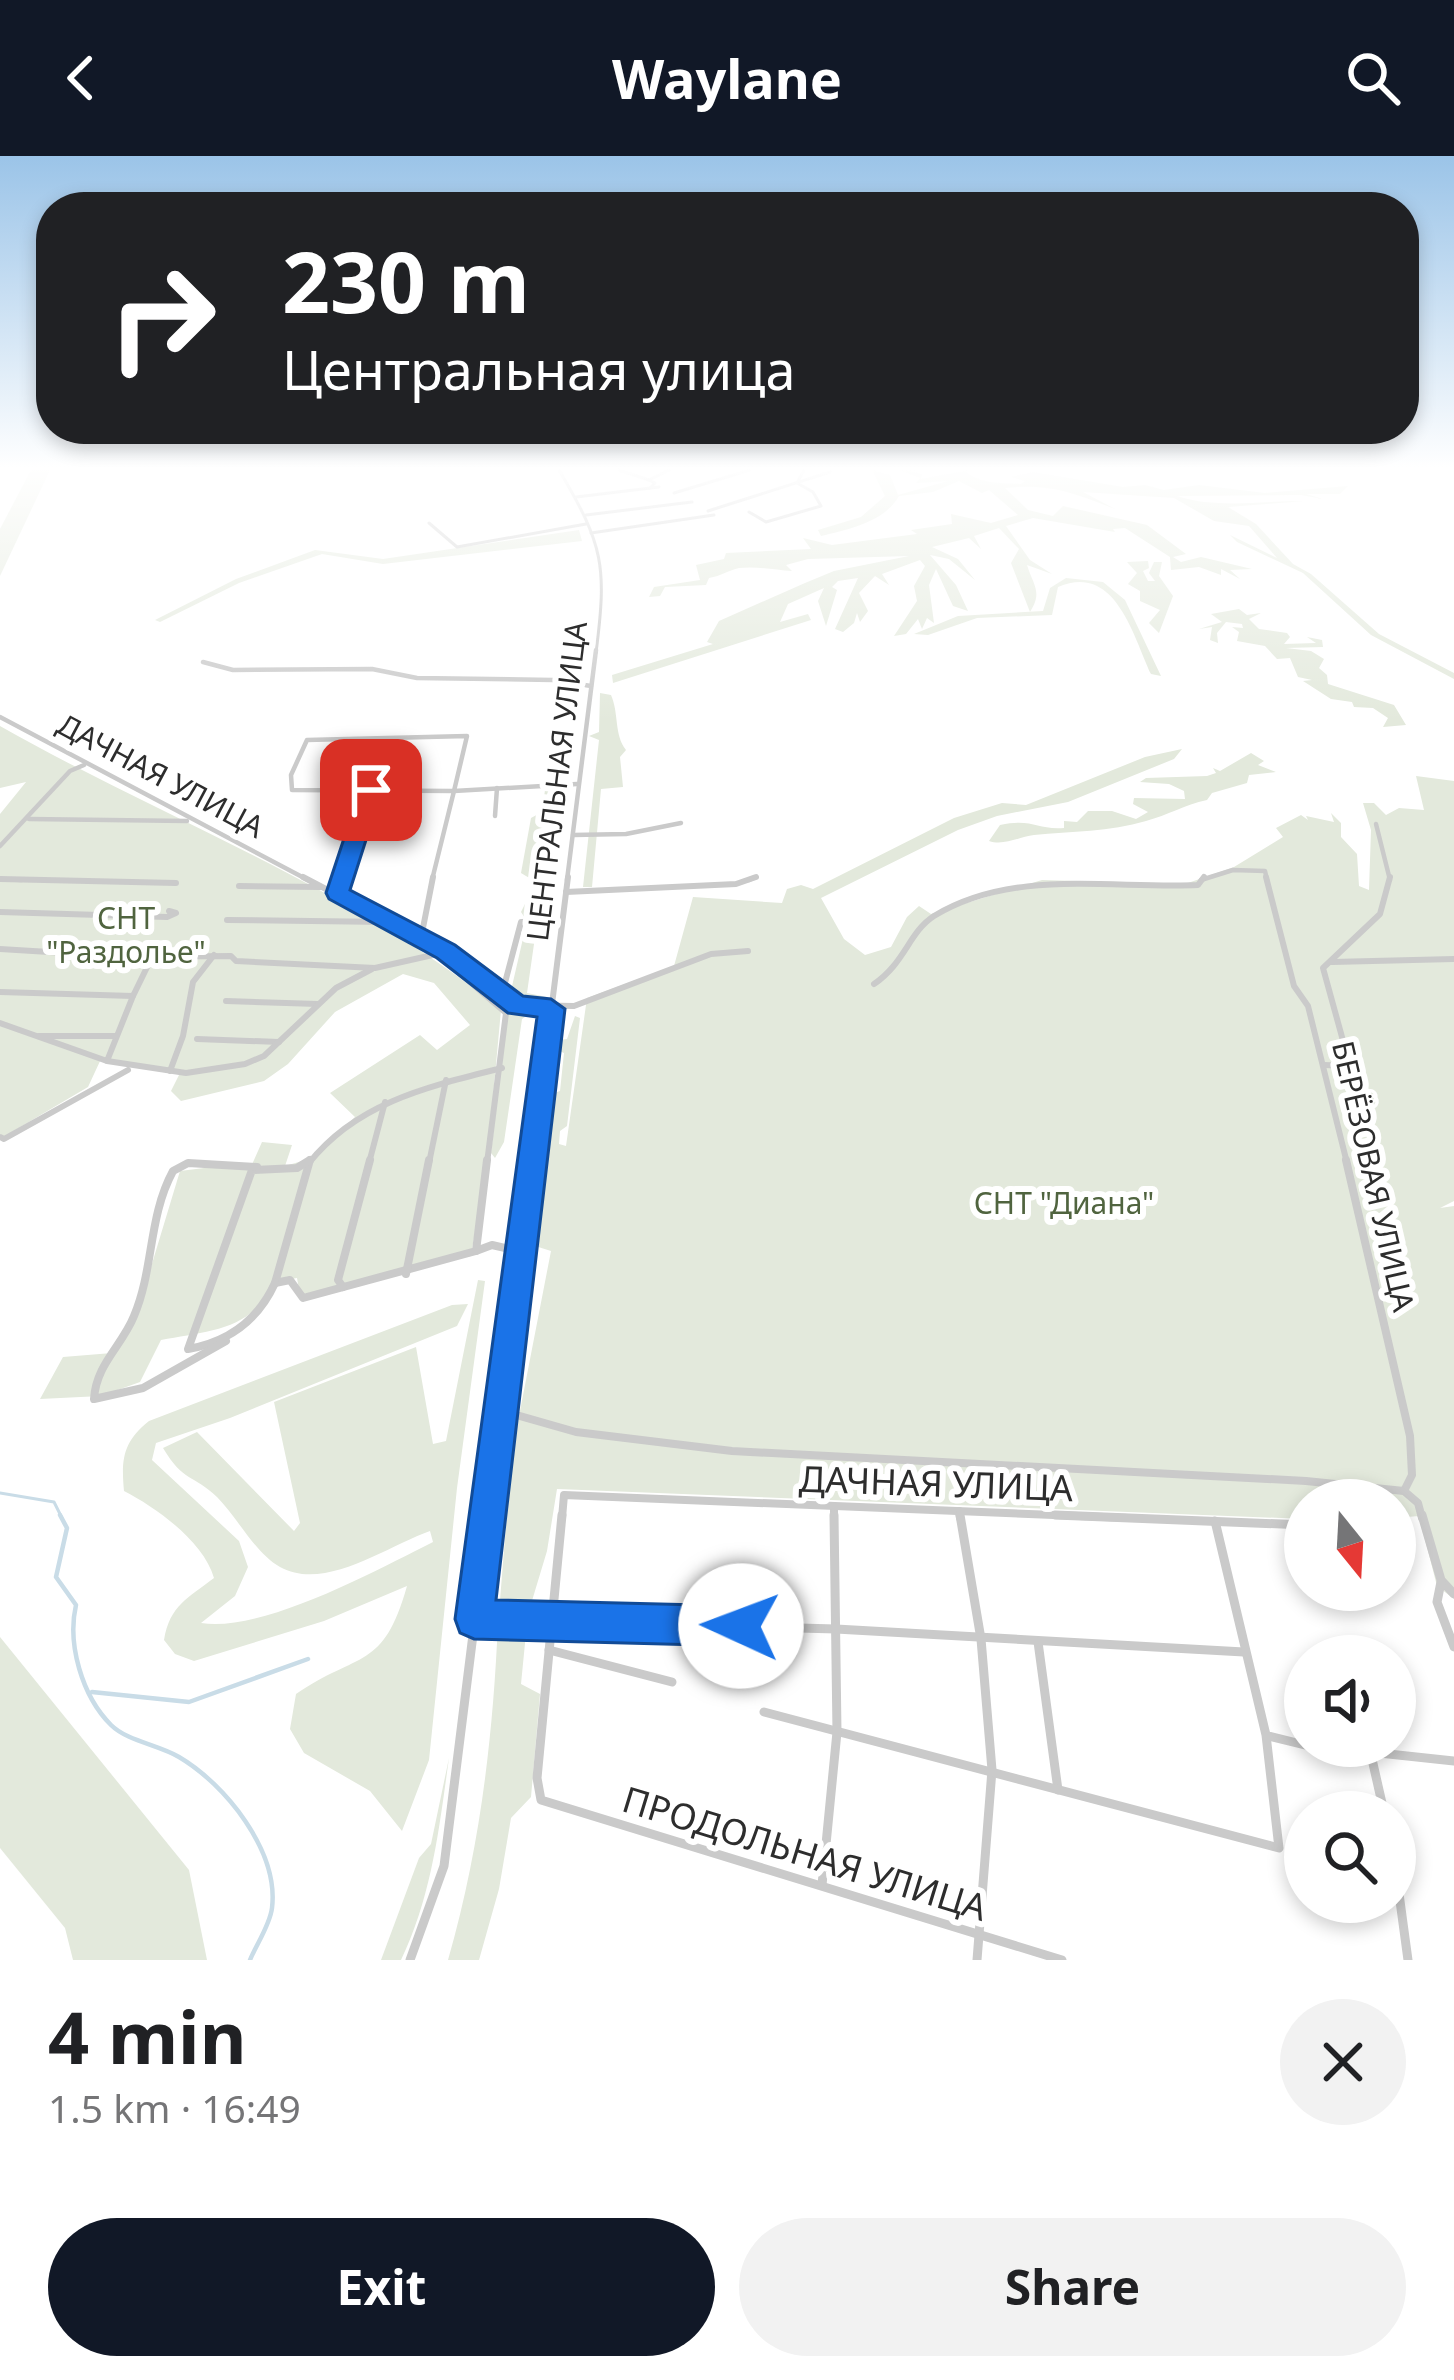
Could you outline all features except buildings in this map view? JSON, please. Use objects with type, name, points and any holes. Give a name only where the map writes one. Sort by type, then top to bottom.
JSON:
[{"type":"street","name":"ЦЕНТРАЛЬНАЯ УЛИЦА","points":[[410,1960],[444,1866],[605,579],[597,554]]},
{"type":"street","points":[[202,662],[246,671],[372,669],[417,678],[553,680],[591,686]]},
{"type":"street","name":"ДАЧНАЯ УЛИЦА","points":[[0,717],[421,938],[517,1006],[551,1009]]},
{"type":"street","points":[[421,938],[454,789],[465,752],[467,736],[311,737],[291,775],[292,790],[454,789],[579,784]]},
{"type":"street","points":[[0,846],[70,771],[88,764]]},
{"type":"street","points":[[495,816],[497,788]]},
{"type":"street","points":[[338,893],[371,790]]},
{"type":"street","points":[[28,819],[191,821]]},
{"type":"street","points":[[573,835],[626,834],[681,823]]},
{"type":"street","points":[[1324,1065],[1350,1066],[1323,968],[1371,928],[1388,895],[1392,875],[1376,824]]},
{"type":"street","name":"БЕРЁЗОВАЯ УЛИЦА","points":[[874,984],[897,967],[913,934],[935,915],[977,898],[1043,882],[1162,888],[1198,885],[1202,877],[1234,870],[1257,869],[1269,875],[1294,986],[1308,1006],[1324,1065],[1410,1436],[1410,1479]]},
{"type":"street","points":[[566,892],[736,884],[756,877]]},
{"type":"street","points":[[0,879],[176,884]]},
{"type":"street","points":[[239,886],[323,887]]},
{"type":"street","points":[[0,912],[167,917],[176,913],[169,911]]},
{"type":"street","points":[[227,920],[391,922]]},
{"type":"street","points":[[502,994],[520,922],[562,921]]},
{"type":"street","points":[[0,949],[231,956],[236,962],[375,968]]},
{"type":"street","points":[[551,1009],[574,1006],[711,954],[748,951]]},
{"type":"street","points":[[0,1023],[132,1068],[208,1074],[264,1056],[355,976],[446,952]]},
{"type":"street","points":[[106,1061],[153,956]]},
{"type":"street","points":[[170,1071],[183,1036],[193,982],[214,956]]},
{"type":"street","points":[[1331,962],[1454,958]]},
{"type":"street","points":[[458,960],[456,970],[506,1013],[476,1252]]},
{"type":"street","points":[[0,992],[133,996]]},
{"type":"street","points":[[226,1001],[318,1004]]},
{"type":"street","points":[[35,1036],[117,1036]]},
{"type":"street","points":[[197,1039],[279,1042]]},
{"type":"street","points":[[2,1139],[132,1068]]},
{"type":"street","points":[[310,1160],[270,1297],[226,1341],[164,1376],[113,1398],[94,1399],[109,1352],[137,1312],[151,1234],[173,1171],[188,1163],[283,1170],[310,1160],[358,1118],[385,1102],[446,1080],[502,1068]]},
{"type":"street","points":[[406,1274],[446,1080]]},
{"type":"street","points":[[343,1287],[338,1280],[385,1102]]},
{"type":"street","points":[[226,1341],[188,1349],[248,1177],[256,1167]]},
{"type":"street","points":[[275,1283],[290,1280],[303,1298],[406,1274],[492,1245],[520,1252]]},
{"type":"street","points":[[500,1410],[576,1432],[732,1451],[1284,1480]]},
{"type":"street","name":"ДАЧНАЯ УЛИЦА","points":[[552,1619],[564,1495],[1284,1524]]},
{"type":"street","points":[[1416,1501],[1441,1580],[1454,1594]]},
{"type":"street","points":[[822,1886],[837,1732],[834,1506]]},
{"type":"street","points":[[959,1511],[981,1640],[992,1770],[977,1960]]},
{"type":"street","points":[[764,1712],[1279,1848],[1266,1736],[1215,1521]]},
{"type":"street","points":[[1441,1580],[1437,1602],[1454,1647]]},
{"type":"street","points":[[474,1619],[836,1629],[1245,1652]]},
{"type":"street","points":[[552,1619],[549,1649],[671,1682]]},
{"type":"street","points":[[1038,1642],[1058,1790]]},
{"type":"street","name":"ПРОДОЛЬНАЯ УЛИЦА","points":[[549,1649],[537,1792],[551,1805],[1062,1960]]},
{"type":"street","points":[[1266,1736],[1284,1740]]},
{"type":"street","points":[[1416,1756],[1454,1761]]},
{"type":"street","points":[[1403,1923],[1408,1960]]},
{"type":"green space","points":[[0,554],[10,554],[0,576]]},
{"type":"green space","points":[[304,554],[321,554],[239,583],[160,622],[155,620],[236,579]]},
{"type":"green space","points":[[323,554],[383,559],[468,554],[383,564]]},
{"type":"green space","points":[[726,554],[948,554],[958,559],[975,580],[949,559],[930,555],[956,585],[968,611],[953,606],[936,569],[929,585],[934,623],[927,618],[922,629],[918,619],[906,634],[894,636],[917,601],[914,586],[925,566],[920,560],[882,574],[889,585],[875,576],[859,593],[868,611],[860,622],[857,613],[843,632],[835,629],[858,578],[838,581],[832,587],[837,590],[826,626],[818,601],[824,588],[788,604],[780,622],[808,614],[811,620],[613,683],[612,675],[713,644],[707,642],[719,621],[805,583],[834,571],[909,556],[808,559],[786,565],[792,571],[739,568],[709,578],[706,585],[665,587],[660,596],[649,597],[654,587],[700,580],[696,565],[724,559]]},
{"type":"green space","points":[[1016,554],[1026,554],[1052,574],[1027,565],[1036,594],[1030,612],[1011,563]]},
{"type":"green space","points":[[1166,554],[1185,554],[1173,557],[1181,562],[1201,557],[1252,569],[1230,570],[1240,579],[1221,569],[1221,575],[1199,567],[1171,570]]},
{"type":"green space","points":[[1263,554],[1277,558],[1274,554],[1284,554],[1379,634],[1454,673],[1454,679],[1371,635],[1303,573]]},
{"type":"green space","points":[[1148,561],[1149,568],[1143,571],[1148,581],[1155,581],[1149,573],[1154,562],[1162,562],[1159,576],[1173,596],[1159,633],[1149,623],[1160,610],[1140,601],[1140,591],[1128,584],[1137,573],[1127,562]]},
{"type":"green space","points":[[1066,578],[1103,582],[1125,600],[1161,676],[1151,674],[1129,623],[1108,593],[1078,582],[1058,587],[1052,615],[977,618],[928,635],[914,634],[958,616],[1043,611],[1050,588]]},
{"type":"green space","points":[[1239,609],[1247,615],[1261,613],[1249,619],[1259,629],[1287,633],[1290,637],[1284,644],[1316,643],[1307,637],[1322,640],[1323,647],[1286,648],[1311,651],[1324,659],[1319,668],[1328,684],[1394,705],[1406,725],[1383,727],[1388,718],[1373,708],[1331,699],[1303,681],[1312,680],[1298,677],[1290,658],[1277,659],[1265,646],[1237,641],[1239,632],[1232,627],[1243,628],[1242,624],[1226,622],[1217,633],[1218,643],[1210,640],[1212,627],[1199,629],[1222,622],[1211,614]]},
{"type":"green space","points":[[600,693],[611,695],[626,750],[620,757],[623,787],[601,789],[592,887],[583,887],[599,740],[589,736],[599,732]]},
{"type":"green space","name":"СНТ \"Раздолье\"","points":[[0,726],[321,891],[443,966],[501,1010],[488,1151],[471,1256],[300,1295],[297,1278],[273,1282],[265,1298],[241,1320],[161,1340],[140,1382],[101,1396],[40,1399],[63,1357],[112,1353],[135,1320],[180,1171],[220,1166],[250,1169],[262,1142],[292,1145],[285,1166],[309,1159],[355,1117],[330,1093],[420,1035],[437,1050],[470,1025],[434,983],[403,974],[335,1012],[288,1064],[264,1081],[181,1101],[171,1091],[181,1071],[101,1059],[88,1087],[0,1139],[0,814],[26,782],[0,788]]},
{"type":"green space","name":"СНТ \"Диана\"","points":[[1182,749],[1174,759],[1068,802],[997,816],[958,830],[821,898],[844,939],[865,955],[891,947],[907,917],[919,906],[931,914],[1042,880],[1185,884],[1234,867],[1283,837],[1276,828],[1301,815],[1334,822],[1331,813],[1341,823],[1341,837],[1357,854],[1359,886],[1369,890],[1371,830],[1363,803],[1374,803],[1386,815],[1399,808],[1424,810],[1416,776],[1454,781],[1454,1201],[1440,1208],[1454,1206],[1454,1599],[1437,1586],[1416,1516],[1416,1479],[1284,1479],[1284,1518],[557,1489],[547,1551],[528,1614],[499,1613],[508,1500],[499,1477],[505,1451],[512,1452],[551,1251],[532,1245],[549,1095],[560,1091],[564,1053],[557,1050],[558,1040],[567,1039],[575,1016],[580,1018],[567,1126],[560,1131],[559,1144],[566,1146],[587,998],[674,966],[693,897],[782,903],[787,889],[801,885],[813,889],[954,818],[1002,803],[1026,805],[1145,757]]},
{"type":"green space","points":[[1251,753],[1264,761],[1258,765],[1276,772],[1249,775],[1247,783],[1154,819],[989,841],[1000,825],[1064,828],[1064,821],[1077,822],[1088,811],[1112,811],[1136,819],[1148,812],[1133,804],[1134,798],[1185,799],[1184,791],[1169,784],[1140,782],[1146,778],[1207,776],[1216,773],[1213,768],[1220,771]]},
{"type":"green space","points":[[551,789],[559,827],[546,860],[556,866],[542,893],[549,902],[548,912],[538,916],[527,993],[547,997],[545,1003],[518,1002],[510,995],[527,921],[521,912],[531,892],[531,879],[521,873],[531,818],[542,812],[545,790]]},
{"type":"green space","points":[[519,1007],[528,1015],[522,1019],[504,1142],[495,1158],[491,1153],[506,1021],[508,1011]]},
{"type":"green space","points":[[478,1280],[485,1281],[457,1488],[429,1760],[402,1831],[370,1791],[304,1753],[290,1729],[296,1694],[378,1646],[398,1613],[407,1586],[324,1621],[194,1661],[175,1654],[164,1640],[171,1618],[181,1603],[214,1578],[190,1539],[124,1491],[124,1460],[134,1436],[149,1421],[452,1305],[468,1304],[457,1326],[156,1443],[152,1460],[239,1541],[248,1567],[235,1596],[201,1623],[226,1624],[286,1609],[433,1542],[430,1531],[336,1571],[298,1573],[280,1567],[262,1553],[217,1497],[183,1473],[163,1448],[197,1432],[294,1531],[300,1523],[274,1402],[416,1347],[433,1444],[446,1441]]},
{"type":"green space","points":[[498,1622],[527,1623],[521,1684],[540,1694],[531,1797],[511,1818],[499,1889],[479,1960],[448,1960],[469,1877],[483,1792]]},
{"type":"green space","points":[[0,1637],[189,1870],[207,1960],[73,1960],[65,1928],[0,1848]]},
{"type":"green space","points":[[449,1758],[433,1861],[412,1936],[401,1960],[381,1960],[419,1858],[431,1844]]},
{"type":"waterway","points":[[0,1493],[54,1502],[62,1518]]},
{"type":"waterway","points":[[60,1515],[67,1528],[56,1577],[76,1605],[75,1652],[92,1700],[118,1730],[171,1753],[214,1784],[258,1842],[272,1886],[272,1908],[250,1960]]},
{"type":"waterway","points":[[92,1692],[189,1702],[308,1659]]},
{"type":"route","points":[[371,790],[338,893],[446,952],[517,1006],[551,1009],[474,1619],[741,1626]]}]
